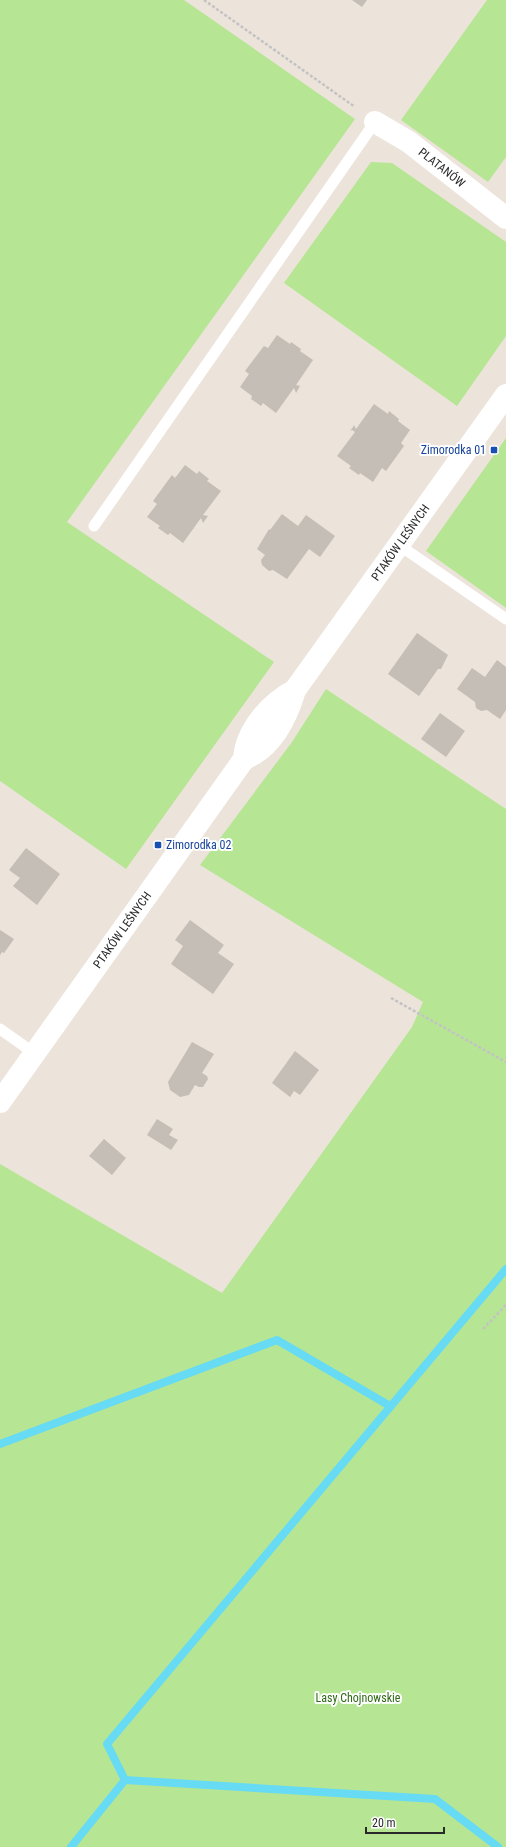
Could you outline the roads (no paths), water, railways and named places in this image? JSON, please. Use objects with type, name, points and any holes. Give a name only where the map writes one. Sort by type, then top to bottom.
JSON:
[{"type":"street","name":"PLATANÓW","points":[[375,122],[409,142],[506,218]]},
{"type":"street","name":"PTAKÓW LEŚNYCH","points":[[0,1102],[244,759],[256,754],[264,747],[276,732],[284,718],[295,690],[506,395]]},
{"type":"lane","points":[[94,526],[375,122]]},
{"type":"lane","points":[[399,545],[506,619]]},
{"type":"lane","points":[[0,1029],[34,1053]]},
{"type":"waterway","points":[[71,1847],[125,1780],[107,1744],[506,1269]]},
{"type":"waterway","points":[[0,1444],[277,1340],[390,1406]]},
{"type":"waterway","points":[[125,1780],[435,1799],[498,1847]]},
{"type":"place","name":"Zimorodka 01","points":[[494,450]]},
{"type":"place","name":"Zimorodka 02","points":[[158,845]]},
{"type":"park label","name":"Lasy Chojnowskie","points":[[358,1698]]}]
